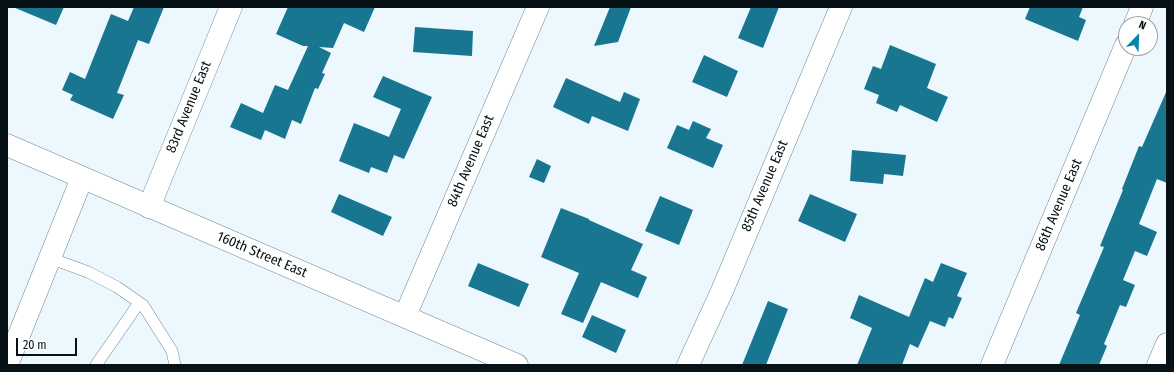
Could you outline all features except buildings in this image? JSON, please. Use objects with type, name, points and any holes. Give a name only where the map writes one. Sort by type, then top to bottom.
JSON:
[{"type":"street","name":"83rd Avenue East","points":[[149,207],[231,7]]},
{"type":"street","name":"84th Avenue East","points":[[405,316],[538,7]]},
{"type":"street","name":"85th Avenue East","points":[[688,365],[722,290],[841,7]]},
{"type":"street","name":"86th Avenue East","points":[[992,365],[1121,56]]},
{"type":"street","name":"160th Street East","points":[[7,145],[517,365]]},
{"type":"street","points":[[7,365],[82,178]]},
{"type":"street","points":[[1158,365],[1167,344]]},
{"type":"lane","points":[[50,258],[88,272],[117,287],[143,306],[172,351],[175,365]]},
{"type":"lane","points":[[96,365],[139,303]]}]
